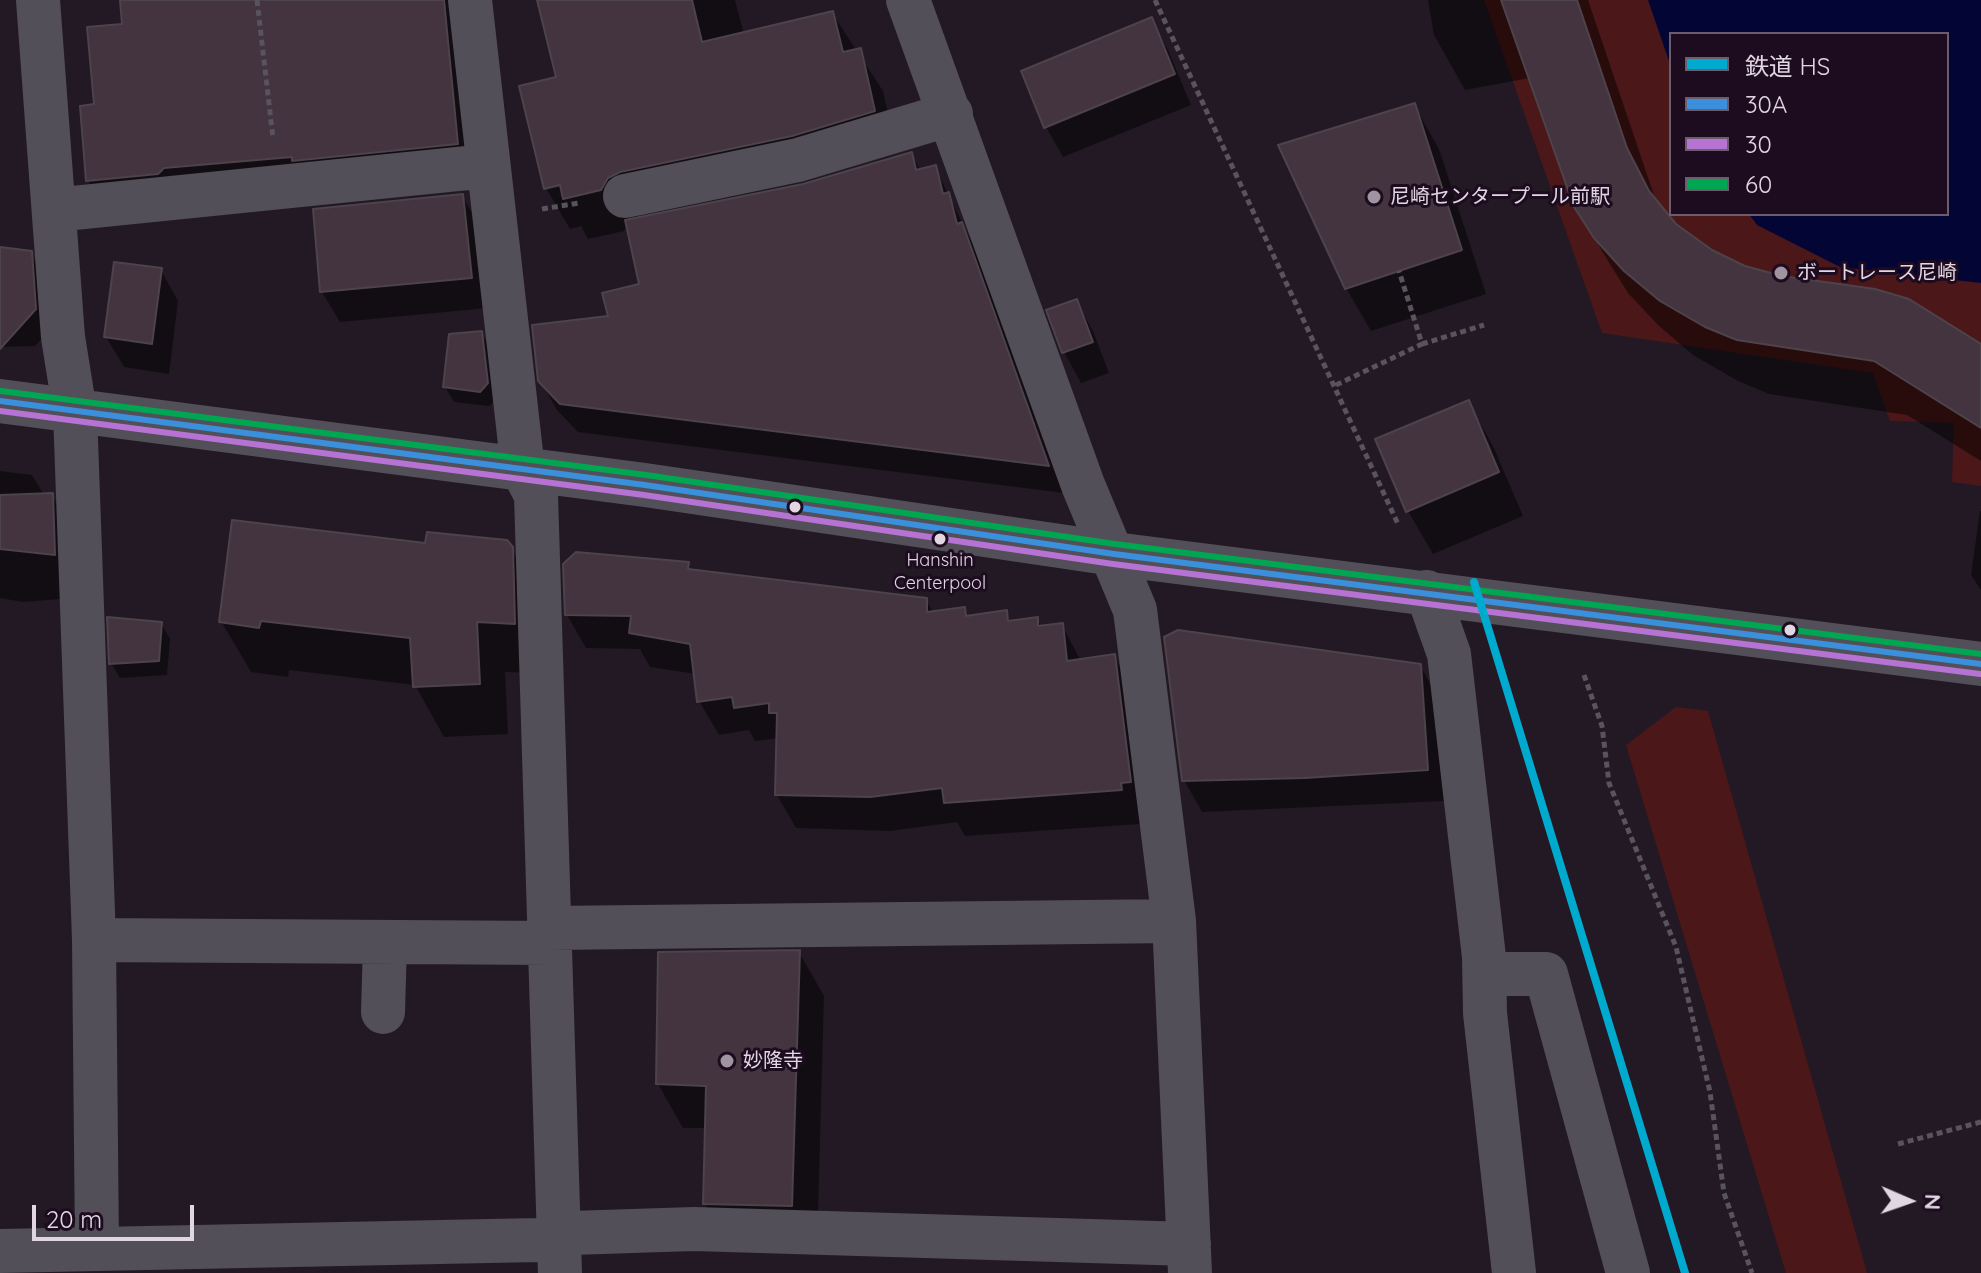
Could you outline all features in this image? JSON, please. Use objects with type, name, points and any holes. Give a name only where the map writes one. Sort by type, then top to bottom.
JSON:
[{"type":"street","points":[[38,0],[63,337],[75,412],[94,940],[97,1248]]},
{"type":"street","points":[[470,0],[523,470],[536,495],[559,1254]]},
{"type":"street","points":[[0,1251],[97,1248],[280,1259],[538,1240],[559,1254],[694,1229],[1190,1258],[1174,921],[1135,610],[1083,485],[908,0]]},
{"type":"street","points":[[625,196],[798,160],[951,114]]},
{"type":"street","points":[[54,210],[487,166]]},
{"type":"street","points":[[0,401],[523,470],[1114,554],[1981,664]]},
{"type":"street","points":[[1427,592],[1449,654],[1514,1273]]},
{"type":"street","points":[[94,940],[385,942],[1174,921]]},
{"type":"street","points":[[383,1012],[385,942]]},
{"type":"street","points":[[1485,974],[1546,974],[1628,1273]]},
{"type":"path","points":[[257,0],[278,188]]},
{"type":"path","points":[[1155,0],[1398,524]]},
{"type":"path","points":[[493,216],[625,196]]},
{"type":"path","points":[[1399,271],[1422,344]]},
{"type":"path","points":[[1336,385],[1422,344],[1484,325]]},
{"type":"path","points":[[1584,675],[1602,726],[1609,783],[1676,947],[1710,1092],[1724,1193],[1752,1273]]},
{"type":"path","points":[[1898,1144],[1981,1122]]},
{"type":"shaded area","name":"ボートレース尼崎","points":[[1484,0],[1981,0],[1981,486],[1952,482],[1954,423],[1890,421],[1873,373],[1602,333]]},
{"type":"shaded area","points":[[1648,0],[1981,0],[1981,283],[1840,267],[1757,225],[1750,216],[1949,216],[1949,32],[1669,32],[1669,61]]},
{"type":"shaded area","points":[[1676,707],[1708,711],[1867,1273],[1786,1273],[1626,745]]},
{"type":"building","points":[[120,0],[444,0],[458,144],[292,161],[292,157],[164,168],[158,174],[86,181],[80,106],[94,104],[87,27],[122,24]]},
{"type":"building","points":[[537,0],[692,0],[702,42],[833,11],[843,52],[861,48],[875,111],[792,136],[620,172],[608,178],[601,190],[563,199],[560,185],[544,189],[519,86],[556,77]]},
{"type":"building","points":[[1501,0],[1577,0],[1627,148],[1649,191],[1676,224],[1712,250],[1745,266],[1782,276],[1875,289],[1909,299],[1981,344],[1981,428],[1874,361],[1737,340],[1705,327],[1660,301],[1624,271],[1594,238],[1574,207]]},
{"type":"building","points":[[1152,17],[1175,74],[1044,128],[1021,71]]},
{"type":"building","name":"尼崎センタープール前駅","points":[[1415,103],[1462,250],[1345,289],[1278,145]]},
{"type":"building","points":[[912,152],[916,170],[936,165],[943,194],[949,192],[957,224],[962,222],[1049,466],[560,404],[538,381],[532,325],[608,316],[602,293],[639,284],[625,220],[803,184]]},
{"type":"building","points":[[463,194],[472,278],[320,292],[313,209]]},
{"type":"building","points":[[0,247],[32,251],[36,309],[0,349]]},
{"type":"building","points":[[114,262],[162,268],[152,344],[104,337]]},
{"type":"building","points":[[1077,299],[1093,342],[1062,353],[1046,310]]},
{"type":"building","points":[[482,331],[488,383],[480,392],[443,387],[449,334]]},
{"type":"building","points":[[1469,400],[1499,472],[1406,512],[1375,439]]},
{"type":"building","points":[[53,493],[55,555],[0,549],[0,495]]},
{"type":"building","points":[[232,520],[425,543],[427,532],[507,540],[513,547],[515,624],[477,622],[480,684],[413,687],[410,638],[261,621],[259,628],[219,622]]},
{"type":"building","points":[[576,552],[689,562],[688,569],[927,598],[927,612],[965,607],[966,616],[1007,610],[1008,621],[1038,617],[1038,626],[1063,623],[1067,661],[1115,654],[1131,782],[1121,783],[1122,790],[944,803],[942,788],[870,797],[775,795],[777,713],[769,713],[769,703],[734,708],[732,697],[697,702],[690,644],[629,633],[631,616],[565,615],[563,564]]},
{"type":"building","points":[[107,617],[162,622],[159,661],[109,664]]},
{"type":"building","points":[[1178,630],[1421,664],[1428,770],[1305,778],[1182,781],[1164,637]]},
{"type":"building","name":"妙隆寺","points":[[800,950],[792,1206],[703,1204],[706,1086],[656,1084],[658,952]]},
{"type":"rail line","name":"HS","points":[[1474,582],[1685,1273]]},
{"type":"transit line","name":"60","points":[[1,391],[646,475],[1115,544],[1981,654]]},
{"type":"transit line","name":"30A","points":[[0,401],[645,485],[1114,554],[1981,664]]},
{"type":"transit line","name":"30","points":[[0,411],[644,495],[1113,564],[1980,674]]},
{"type":"place","name":"尼崎センタープール前駅","points":[[1374,197]]},
{"type":"place","name":"ボートレース尼崎","points":[[1781,273]]},
{"type":"place","name":"Hanshin Centerpool","points":[[940,539]]},
{"type":"place","name":"妙隆寺","points":[[727,1061]]}]
